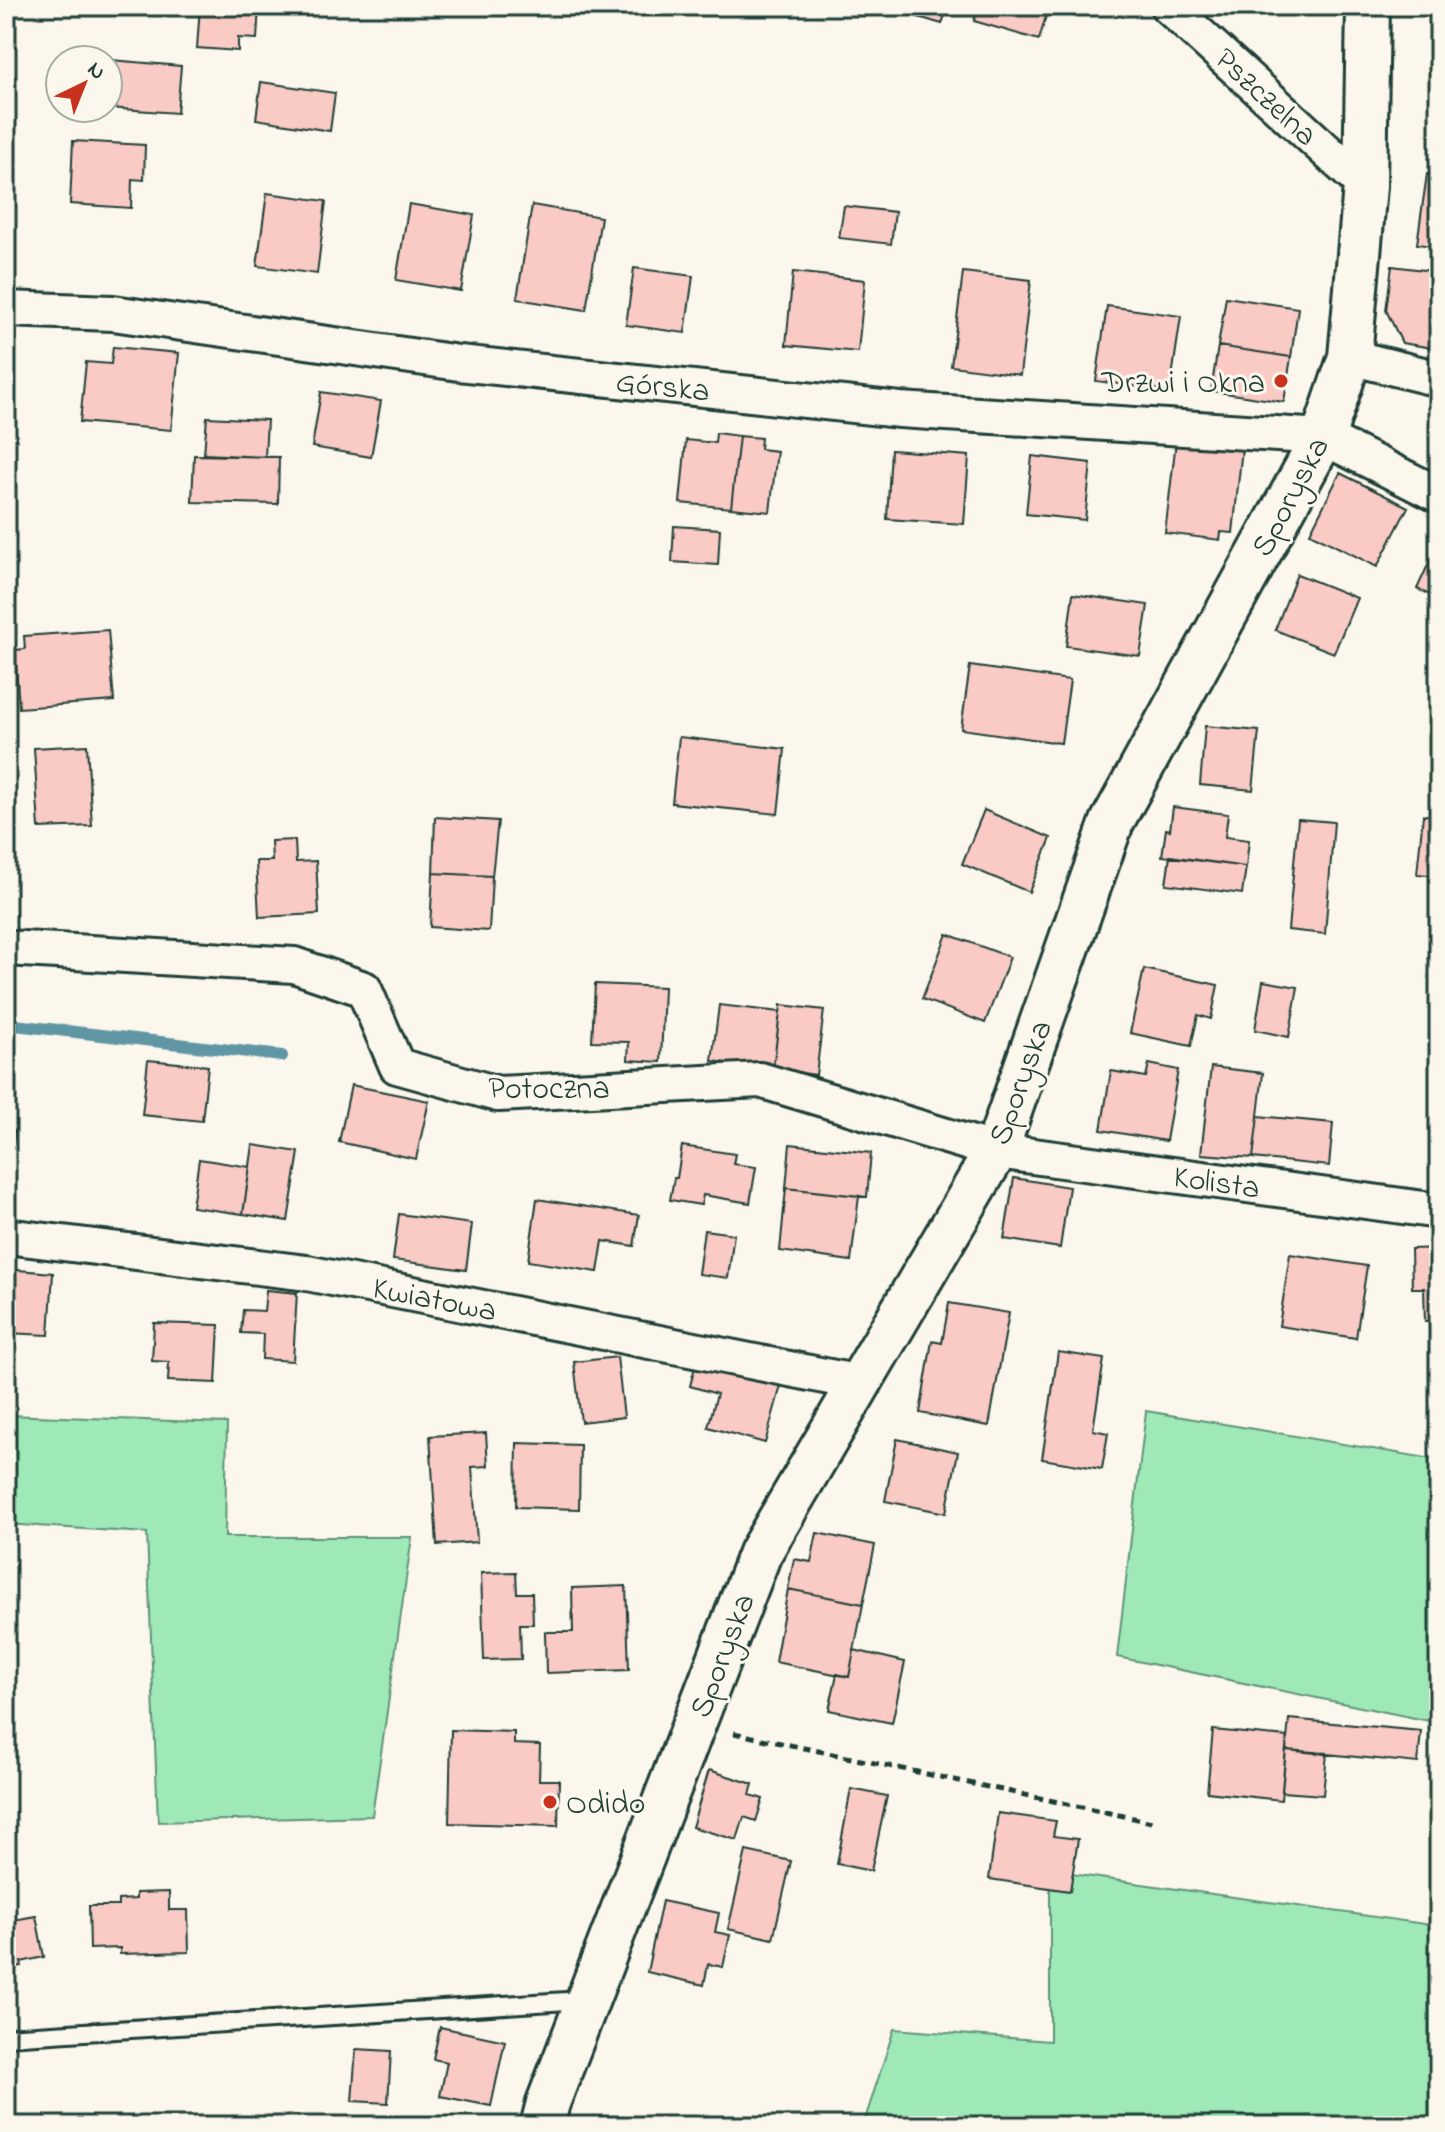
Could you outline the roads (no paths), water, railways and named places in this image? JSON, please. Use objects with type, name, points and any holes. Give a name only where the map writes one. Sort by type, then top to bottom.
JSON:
[{"type":"street","name":"Pszczelna","points":[[1168,6],[1365,186]]},
{"type":"street","name":"Sporyska","points":[[542,2126],[548,2103],[760,1553],[996,1151],[1112,822],[1323,437],[1350,357],[1365,186],[1368,6]]},
{"type":"street","name":"Górska","points":[[6,309],[113,313],[459,363],[900,410],[1323,437]]},
{"type":"street","points":[[1350,357],[1439,379]]},
{"type":"street","points":[[1323,437],[1439,495]]},
{"type":"street","name":"Potoczna","points":[[6,948],[294,965],[364,989],[397,1066],[498,1094],[760,1080],[996,1151]]},
{"type":"street","name":"Kolista","points":[[996,1151],[1439,1211]]},
{"type":"street","name":"Kwiatowa","points":[[6,1236],[307,1273],[860,1383]]},
{"type":"lane","points":[[6,2037],[588,2000]]},
{"type":"waterway","points":[[6,1024],[282,1056]]},
{"type":"place","name":"Drzwi i Okna","points":[[1281,381]]},
{"type":"place","name":"Odido","points":[[550,1802]]}]
